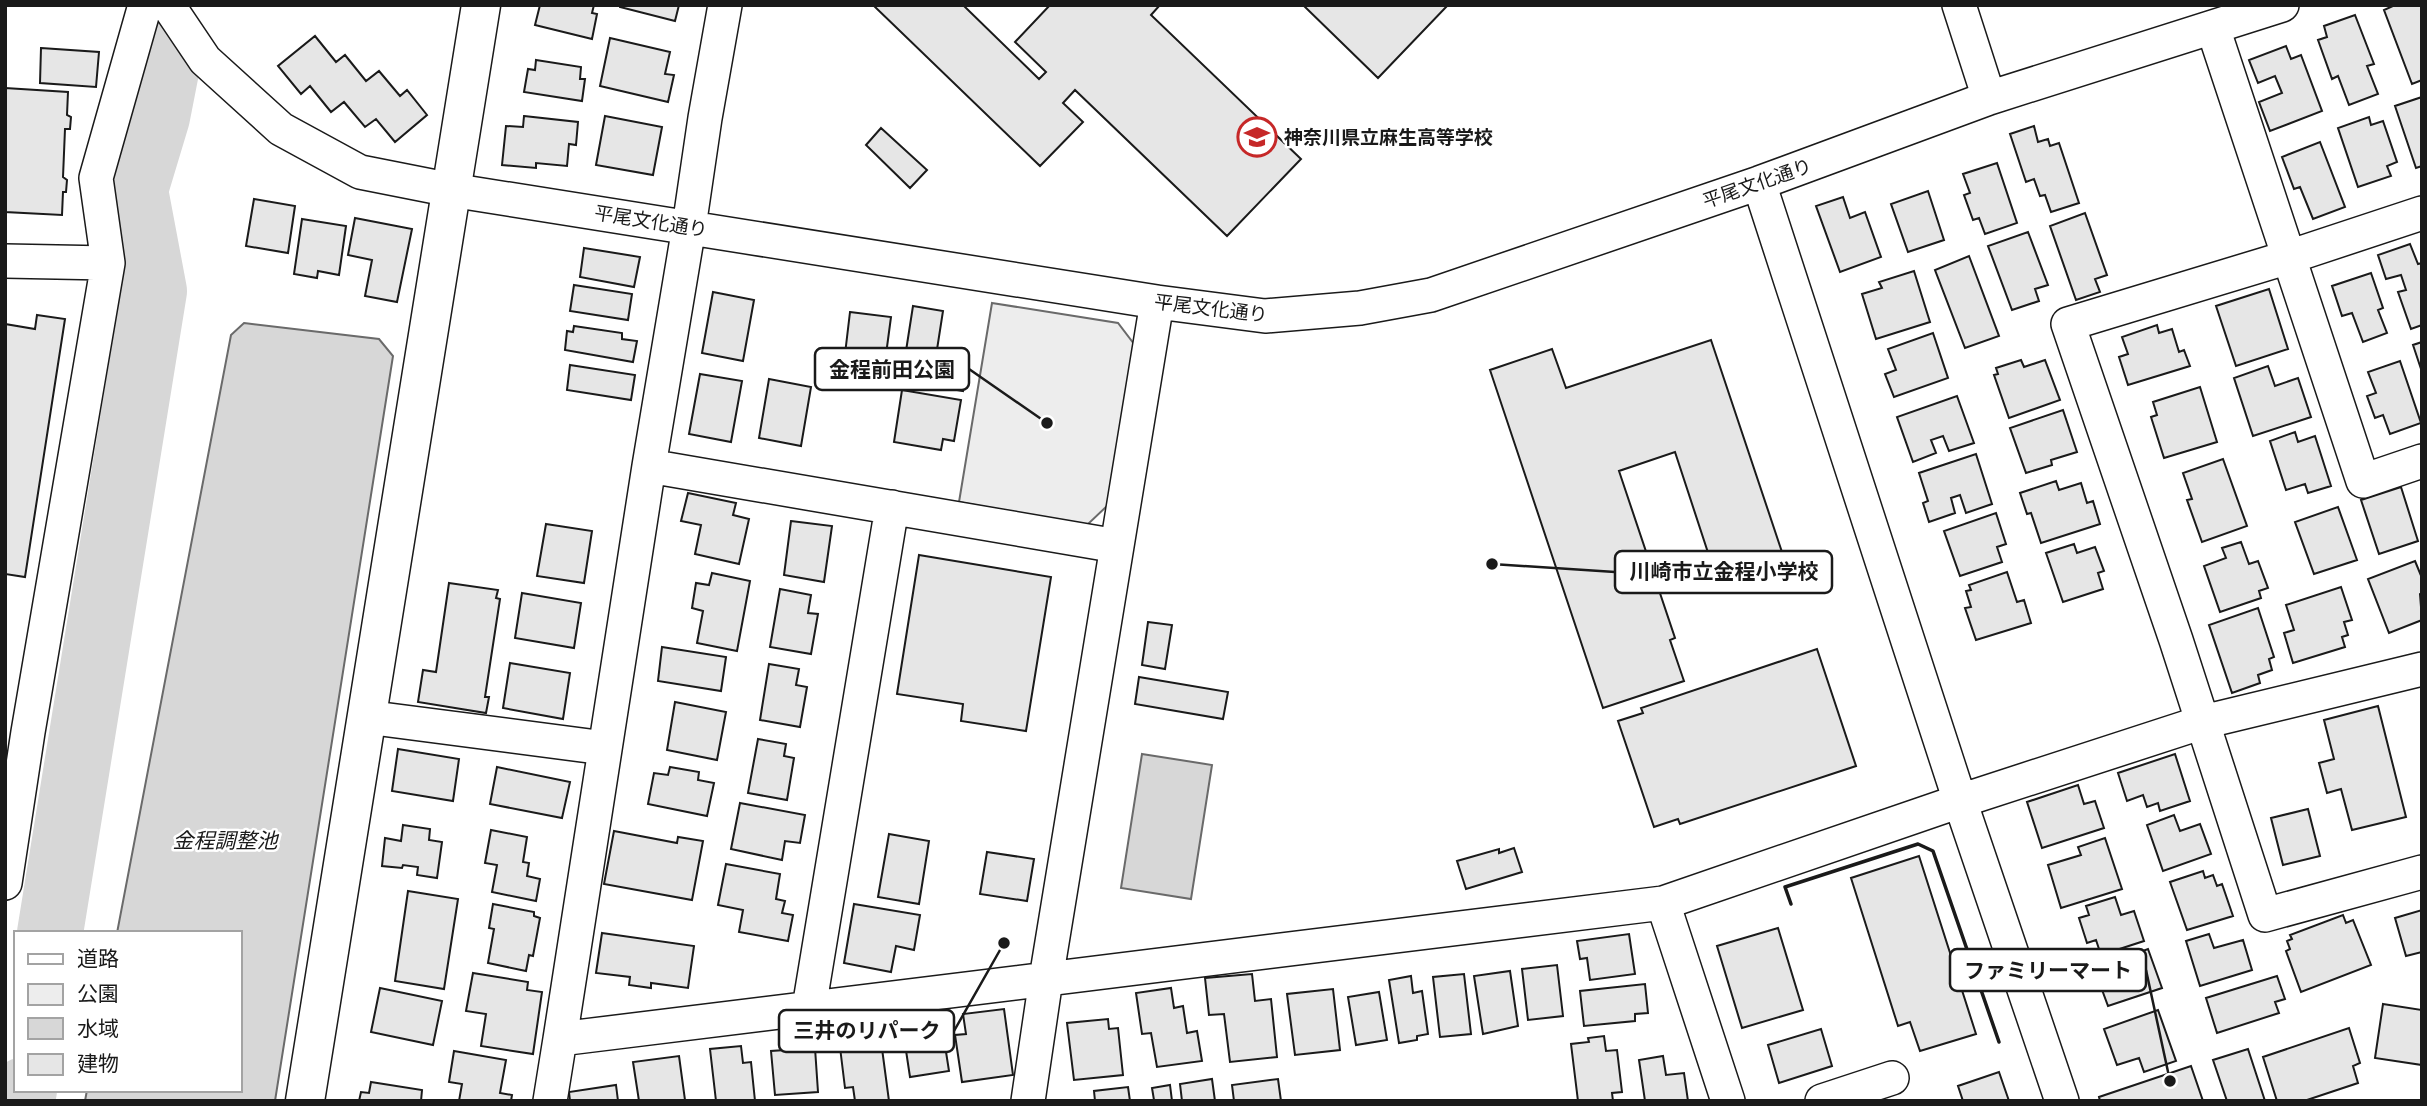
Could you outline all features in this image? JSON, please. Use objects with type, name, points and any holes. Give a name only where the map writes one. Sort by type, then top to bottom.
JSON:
[{"type":"street","points":[[5,883],[17,730],[108,263],[96,178],[145,5]]},
{"type":"street","name":"平尾文化通り","points":[[168,5],[205,60],[281,129],[360,172],[452,190],[689,228],[1157,302],[1265,316],[1360,308],[1431,295],[1759,183],[1989,98],[2282,5]]},
{"type":"street","points":[[304,1101],[481,5]]},
{"type":"street","points":[[550,1101],[649,466],[725,5]]},
{"type":"street","points":[[1959,5],[1989,98]]},
{"type":"street","points":[[2213,28],[2363,481],[2422,461]]},
{"type":"street","points":[[1759,183],[1960,801],[2062,1101]]},
{"type":"street","points":[[2422,213],[2289,257],[2068,324],[2203,722],[2265,915],[2422,872]]},
{"type":"street","points":[[5,261],[108,263]]},
{"type":"street","points":[[1028,1101],[1157,302]]},
{"type":"street","points":[[649,466],[1117,546]]},
{"type":"street","points":[[809,1008],[892,507]]},
{"type":"street","points":[[560,1039],[1663,903],[1960,801],[2203,722],[2422,669]]},
{"type":"street","points":[[366,718],[605,748]]},
{"type":"street","points":[[1663,903],[1728,1101]]},
{"type":"street","points":[[1822,1101],[1892,1078]]},
{"type":"green space","points":[[992,303],[1118,323],[1134,344],[1108,505],[1086,526],[959,502]]},
{"type":"water","name":"金程調整池","points":[[244,323],[379,339],[393,356],[275,1101],[85,1101],[87,1092],[242,1092],[242,931],[117,931],[231,335]]},
{"type":"water","points":[[1142,754],[1212,765],[1191,899],[1121,888]]},
{"type":"building","points":[[540,5],[594,5],[592,13],[597,14],[592,39],[535,25]]},
{"type":"building","points":[[620,5],[679,5],[675,21]]},
{"type":"building","points":[[873,5],[963,5],[1039,79],[1046,72],[1015,42],[1050,5],[1160,5],[1151,15],[1301,159],[1227,236],[1075,90],[1063,103],[1083,122],[1040,166]]},
{"type":"building","points":[[1303,5],[1448,5],[1378,78]]},
{"type":"building","points":[[2395,5],[2422,5],[2422,80],[2412,84],[2384,10]]},
{"type":"building","points":[[2355,15],[2374,64],[2367,66],[2378,94],[2349,105],[2338,76],[2332,79],[2318,40],[2327,37],[2324,26]]},
{"type":"building","points":[[315,36],[336,62],[345,55],[366,81],[379,71],[400,96],[407,90],[427,115],[395,142],[376,119],[365,127],[344,102],[331,112],[310,86],[301,94],[278,66]]},
{"type":"building","points":[[610,38],[670,52],[665,74],[674,75],[668,102],[600,86]]},
{"type":"building","points":[[2286,46],[2291,59],[2301,55],[2322,111],[2270,131],[2259,102],[2282,93],[2275,76],[2258,83],[2249,60]]},
{"type":"building","points":[[41,48],[99,52],[96,87],[40,83]]},
{"type":"building","points":[[536,60],[581,67],[580,79],[585,79],[582,101],[524,92],[528,69],[535,70]]},
{"type":"building","points":[[5,88],[68,92],[67,115],[71,117],[70,129],[65,129],[63,177],[67,180],[66,192],[63,192],[62,215],[5,212]]},
{"type":"building","points":[[2422,97],[2422,166],[2416,168],[2395,106]]},
{"type":"building","points":[[524,116],[578,122],[576,145],[569,144],[567,166],[536,163],[536,168],[502,165],[506,126],[523,127]]},
{"type":"building","points":[[605,116],[662,127],[653,175],[596,165]]},
{"type":"building","points":[[2369,117],[2371,125],[2383,121],[2397,162],[2387,166],[2391,176],[2358,187],[2338,128]]},
{"type":"building","points":[[2034,126],[2038,142],[2048,139],[2050,146],[2059,143],[2079,203],[2051,212],[2045,195],[2040,196],[2034,179],[2026,182],[2010,134]]},
{"type":"building","points":[[881,128],[927,170],[910,188],[866,145]]},
{"type":"building","points":[[2320,142],[2345,207],[2313,219],[2300,187],[2294,189],[2282,157]]},
{"type":"building","points":[[1997,163],[2017,223],[1985,234],[1979,218],[1973,220],[1964,195],[1970,193],[1963,174]]},
{"type":"building","points":[[1928,191],[1944,240],[1908,252],[1891,204]]},
{"type":"building","points":[[1843,197],[1850,218],[1865,212],[1881,257],[1840,272],[1816,206]]},
{"type":"building","points":[[254,199],[295,206],[288,253],[246,246]]},
{"type":"building","points":[[2085,213],[2107,275],[2095,279],[2100,292],[2076,300],[2050,226]]},
{"type":"building","points":[[355,218],[412,229],[397,302],[365,296],[372,260],[348,255]]},
{"type":"building","points":[[302,219],[346,226],[339,275],[318,271],[317,278],[294,274]]},
{"type":"building","points":[[2028,232],[2048,285],[2035,289],[2039,301],[2012,310],[1988,246]]},
{"type":"building","points":[[2410,244],[2418,264],[2422,263],[2422,325],[2411,329],[2398,292],[2406,290],[2401,275],[2386,279],[2378,255]]},
{"type":"building","points":[[584,248],[640,257],[634,287],[580,277]]},
{"type":"building","points":[[1969,256],[1999,336],[1965,348],[1935,270]]},
{"type":"building","points":[[1914,271],[1930,322],[1876,339],[1862,294],[1882,288],[1879,282]]},
{"type":"building","points":[[2371,273],[2383,308],[2378,310],[2387,333],[2363,342],[2352,313],[2342,316],[2332,286]]},
{"type":"building","points":[[574,285],[632,294],[628,320],[570,311]]},
{"type":"building","points":[[2269,289],[2288,349],[2236,366],[2216,306]]},
{"type":"building","points":[[713,292],[754,300],[743,361],[702,353]]},
{"type":"building","points":[[913,306],[943,311],[931,388],[901,383]]},
{"type":"building","points":[[850,312],[891,317],[883,377],[843,371]]},
{"type":"building","points":[[37,315],[65,319],[25,577],[5,574],[5,324],[35,329]]},
{"type":"building","points":[[2157,325],[2159,333],[2172,329],[2179,352],[2184,350],[2190,366],[2128,385],[2119,357],[2128,354],[2122,337]]},
{"type":"building","points":[[574,326],[622,333],[622,339],[637,341],[633,362],[565,350],[567,331],[573,332]]},
{"type":"building","points":[[1933,333],[1948,378],[1894,397],[1885,374],[1896,370],[1888,349]]},
{"type":"building","points":[[1711,340],[1783,555],[1716,577],[1675,452],[1619,471],[1675,638],[1670,640],[1684,681],[1603,708],[1490,370],[1552,349],[1566,388]]},
{"type":"building","points":[[2422,342],[2422,372],[2413,345]]},
{"type":"building","points":[[2021,360],[2024,367],[2045,360],[2060,400],[2009,418],[1994,375],[1998,374],[1996,368]]},
{"type":"building","points":[[2400,361],[2421,423],[2390,434],[2383,415],[2375,418],[2367,396],[2376,393],[2368,372]]},
{"type":"building","points":[[945,364],[967,368],[963,391],[940,387]]},
{"type":"building","points":[[570,365],[635,375],[631,400],[567,390]]},
{"type":"building","points":[[2268,366],[2275,386],[2298,378],[2311,417],[2253,436],[2234,378]]},
{"type":"building","points":[[700,374],[742,381],[731,442],[689,434]]},
{"type":"building","points":[[769,379],[811,387],[801,446],[759,438]]},
{"type":"building","points":[[2200,387],[2217,442],[2164,458],[2151,417],[2157,415],[2153,402]]},
{"type":"building","points":[[902,390],[961,400],[954,441],[943,439],[941,450],[894,442]]},
{"type":"building","points":[[1957,396],[1974,443],[1949,451],[1943,436],[1931,440],[1936,453],[1913,462],[1897,417]]},
{"type":"building","points":[[2063,410],[2077,452],[2051,460],[2052,465],[2026,473],[2010,428]]},
{"type":"building","points":[[2295,432],[2298,442],[2315,436],[2331,486],[2308,493],[2305,484],[2286,490],[2270,441]]},
{"type":"building","points":[[1976,454],[1992,504],[1966,513],[1960,495],[1951,498],[1955,513],[1929,522],[1923,503],[1928,501],[1919,473]]},
{"type":"building","points":[[2223,459],[2247,526],[2202,542],[2187,500],[2192,499],[2183,473]]},
{"type":"building","points":[[2056,481],[2059,490],[2081,483],[2087,503],[2093,501],[2100,524],[2041,543],[2031,513],[2027,514],[2020,493]]},
{"type":"building","points":[[2401,487],[2418,541],[2379,554],[2361,500]]},
{"type":"building","points":[[688,493],[736,503],[733,515],[749,519],[739,564],[695,554],[701,525],[681,521]]},
{"type":"building","points":[[2338,507],[2357,560],[2314,574],[2295,522]]},
{"type":"building","points":[[1996,513],[2006,544],[1997,547],[2002,562],[1960,576],[1944,531]]},
{"type":"building","points":[[791,521],[832,526],[824,582],[784,575]]},
{"type":"building","points":[[546,524],[592,531],[584,583],[537,576]]},
{"type":"building","points":[[2241,542],[2249,564],[2258,561],[2268,588],[2259,591],[2261,598],[2220,612],[2204,566],[2226,558],[2222,548]]},
{"type":"building","points":[[2074,544],[2077,553],[2095,547],[2104,571],[2098,573],[2103,589],[2063,602],[2046,553]]},
{"type":"building","points":[[919,555],[1051,577],[1026,731],[961,721],[963,704],[897,694]]},
{"type":"building","points":[[2415,561],[2422,578],[2422,620],[2389,633],[2368,579]]},
{"type":"building","points":[[2007,572],[2017,602],[2024,600],[2031,623],[1976,640],[1965,608],[1971,607],[1966,591],[1971,590],[1969,585]]},
{"type":"building","points":[[712,573],[750,581],[737,651],[697,643],[703,611],[692,608],[696,583],[709,585]]},
{"type":"building","points":[[449,583],[498,590],[496,598],[500,599],[485,697],[489,697],[486,713],[418,702],[423,670],[436,672]]},
{"type":"building","points":[[2341,587],[2352,620],[2344,622],[2348,635],[2342,637],[2345,647],[2293,663],[2284,633],[2294,630],[2286,605]]},
{"type":"building","points":[[780,589],[811,595],[808,613],[818,614],[811,654],[770,647]]},
{"type":"building","points":[[522,593],[581,603],[574,648],[515,638]]},
{"type":"building","points":[[2258,608],[2274,657],[2269,659],[2272,670],[2258,675],[2260,683],[2232,693],[2209,625]]},
{"type":"building","points":[[1148,622],[1172,625],[1165,669],[1142,665]]},
{"type":"building","points":[[662,647],[726,657],[721,691],[658,681]]},
{"type":"building","points":[[1817,649],[1856,766],[1680,824],[1678,819],[1654,827],[1618,721],[1643,713],[1641,708]]},
{"type":"building","points":[[510,663],[570,673],[563,719],[503,708]]},
{"type":"building","points":[[769,664],[799,669],[796,685],[807,687],[800,727],[760,720]]},
{"type":"building","points":[[1139,677],[1228,692],[1223,719],[1135,704]]},
{"type":"building","points":[[675,702],[726,712],[717,760],[667,750]]},
{"type":"building","points":[[2378,706],[2406,817],[2352,830],[2341,789],[2327,793],[2319,763],[2334,759],[2324,720]]},
{"type":"building","points":[[758,739],[786,744],[784,756],[794,758],[787,800],[748,793]]},
{"type":"building","points":[[398,749],[459,759],[453,801],[392,791]]},
{"type":"building","points":[[2175,754],[2190,801],[2160,811],[2158,803],[2147,807],[2143,795],[2127,801],[2118,773]]},
{"type":"building","points":[[497,767],[570,782],[562,818],[490,804]]},
{"type":"building","points":[[670,767],[699,772],[698,780],[714,783],[707,816],[648,804],[654,773],[668,775]]},
{"type":"building","points":[[2078,785],[2084,804],[2095,801],[2104,828],[2042,848],[2027,802]]},
{"type":"building","points":[[740,803],[805,815],[800,843],[785,841],[782,860],[731,849]]},
{"type":"building","points":[[2308,809],[2320,856],[2283,865],[2271,818]]},
{"type":"building","points":[[2174,815],[2180,831],[2200,824],[2211,854],[2163,871],[2147,825]]},
{"type":"building","points":[[403,825],[430,829],[429,840],[442,842],[437,878],[417,875],[418,867],[382,866],[385,838],[401,841]]},
{"type":"building","points":[[491,830],[527,837],[523,862],[529,863],[527,876],[540,879],[536,901],[492,892],[497,865],[485,863]]},
{"type":"building","points":[[614,831],[677,843],[678,837],[703,841],[692,900],[604,884]]},
{"type":"building","points":[[889,834],[929,841],[919,904],[878,897]]},
{"type":"building","points":[[2105,838],[2122,889],[2061,908],[2048,865],[2081,855],[2078,847]]},
{"type":"building","points":[[1514,848],[1522,872],[1466,889],[1457,861],[1499,849],[1499,853]]},
{"type":"building","points":[[987,852],[1034,859],[1027,901],[980,894]]},
{"type":"building","points":[[1919,856],[1976,1034],[1920,1051],[1910,1022],[1898,1026],[1851,878]]},
{"type":"building","points":[[726,864],[780,874],[776,899],[785,901],[782,913],[793,915],[788,941],[739,932],[743,910],[718,905]]},
{"type":"building","points":[[2203,871],[2205,878],[2213,875],[2217,886],[2222,884],[2233,916],[2187,930],[2170,882]]},
{"type":"building","points":[[408,891],[458,899],[444,989],[395,981]]},
{"type":"building","points":[[2115,897],[2121,915],[2134,911],[2144,941],[2101,955],[2096,940],[2087,943],[2079,918],[2089,915],[2086,906]]},
{"type":"building","points":[[493,904],[534,912],[534,916],[540,918],[533,956],[529,955],[526,971],[488,963],[494,929],[489,928]]},
{"type":"building","points":[[854,904],[920,915],[914,950],[896,946],[891,972],[844,963]]},
{"type":"building","points":[[2422,910],[2422,952],[2406,956],[2395,918]]},
{"type":"building","points":[[2343,915],[2346,923],[2353,920],[2371,965],[2301,992],[2286,951],[2290,949],[2287,941],[2292,939],[2290,935]]},
{"type":"building","points":[[1778,928],[1803,1010],[1742,1028],[1717,946]]},
{"type":"building","points":[[602,933],[694,946],[688,988],[651,983],[651,988],[629,985],[630,977],[596,973]]},
{"type":"building","points":[[1629,934],[1635,974],[1590,980],[1587,958],[1580,959],[1577,941]]},
{"type":"building","points":[[2209,934],[2214,948],[2243,940],[2252,970],[2200,986],[2186,941]]},
{"type":"building","points":[[2148,949],[2162,988],[2108,1006],[2097,976],[2112,971],[2110,963]]},
{"type":"building","points":[[1557,965],[1563,1016],[1528,1020],[1522,969]]},
{"type":"building","points":[[1510,971],[1518,1026],[1483,1034],[1474,976]]},
{"type":"building","points":[[473,973],[528,982],[527,990],[542,992],[533,1054],[481,1046],[486,1014],[466,1011]]},
{"type":"building","points":[[1252,974],[1255,1001],[1271,999],[1277,1057],[1230,1062],[1224,1014],[1209,1015],[1205,978]]},
{"type":"building","points":[[1464,974],[1471,1034],[1440,1037],[1433,977]]},
{"type":"building","points":[[1411,976],[1413,993],[1422,991],[1428,1034],[1417,1036],[1417,1040],[1399,1043],[1389,980]]},
{"type":"building","points":[[2277,976],[2285,999],[2275,1002],[2279,1013],[2217,1033],[2206,998]]},
{"type":"building","points":[[1645,984],[1648,1013],[1635,1014],[1635,1021],[1584,1026],[1580,991]]},
{"type":"building","points":[[380,988],[442,1001],[433,1045],[371,1032]]},
{"type":"building","points":[[1171,988],[1174,1008],[1183,1006],[1187,1033],[1197,1031],[1202,1061],[1157,1067],[1151,1033],[1142,1034],[1136,993]]},
{"type":"building","points":[[1333,989],[1340,1050],[1295,1055],[1287,994]]},
{"type":"building","points":[[1379,992],[1387,1040],[1356,1045],[1348,997]]},
{"type":"building","points":[[2383,1004],[2422,1010],[2422,1065],[2375,1058]]},
{"type":"building","points":[[1004,1009],[1013,1075],[962,1082],[955,1035],[966,1034],[963,1014]]},
{"type":"building","points":[[2158,1010],[2176,1061],[2144,1072],[2139,1058],[2117,1065],[2104,1029]]},
{"type":"building","points":[[935,1019],[938,1040],[944,1039],[949,1071],[910,1077],[902,1024]]},
{"type":"building","points":[[1108,1019],[1109,1029],[1118,1028],[1123,1075],[1074,1080],[1067,1023]]},
{"type":"building","points":[[2349,1028],[2360,1063],[2353,1066],[2358,1083],[2304,1101],[2277,1101],[2263,1057]]},
{"type":"building","points":[[1821,1029],[1832,1066],[1779,1083],[1768,1045]]},
{"type":"building","points":[[1604,1036],[1606,1051],[1617,1050],[1622,1092],[1612,1093],[1613,1101],[1578,1101],[1571,1044],[1589,1042],[1588,1038]]},
{"type":"building","points":[[861,1037],[862,1044],[881,1041],[889,1101],[855,1101],[853,1087],[845,1088],[839,1039]]},
{"type":"building","points":[[741,1046],[743,1063],[751,1062],[755,1101],[716,1101],[710,1049]]},
{"type":"building","points":[[815,1048],[818,1092],[775,1095],[771,1051]]},
{"type":"building","points":[[2248,1049],[2265,1101],[2227,1101],[2213,1060]]},
{"type":"building","points":[[454,1051],[506,1060],[500,1093],[512,1095],[511,1101],[459,1101],[462,1084],[449,1082]]},
{"type":"building","points":[[679,1056],[685,1100],[639,1101],[633,1062]]},
{"type":"building","points":[[1663,1056],[1666,1075],[1684,1073],[1688,1101],[1645,1101],[1639,1060]]},
{"type":"building","points":[[2191,1066],[2203,1101],[2100,1101],[2099,1097]]},
{"type":"building","points":[[1999,1072],[2009,1101],[1963,1101],[1958,1086]]},
{"type":"building","points":[[1212,1079],[1215,1101],[1182,1101],[1180,1084]]},
{"type":"building","points":[[1278,1079],[1281,1101],[1234,1101],[1232,1085]]},
{"type":"building","points":[[371,1082],[422,1090],[421,1101],[359,1101],[361,1092],[369,1093]]},
{"type":"building","points":[[616,1085],[618,1101],[570,1101],[569,1092]]},
{"type":"building","points":[[1170,1085],[1172,1101],[1151,1101],[1154,1100],[1152,1088]]},
{"type":"building","points":[[1128,1087],[1130,1101],[1095,1101],[1094,1091]]},
{"type":"waterway","points":[[50,931],[154,291],[135,190],[157,117],[166,71],[156,46]]},
{"type":"waterway","points":[[22,1101],[24,1092]]},
{"type":"wall","points":[[1791,904],[1785,887],[1918,844],[1933,851],[1999,1042]]},
{"type":"place","name":"神奈川県立麻生高等学校","points":[[1257,137]]},
{"type":"place","name":"金程前田公園","points":[[1047,423]]},
{"type":"place","name":"川崎市立金程小学校","points":[[1492,564]]},
{"type":"place","name":"三井のリパーク","points":[[1004,943]]},
{"type":"place","name":"ファミリーマート","points":[[2170,1081]]}]
